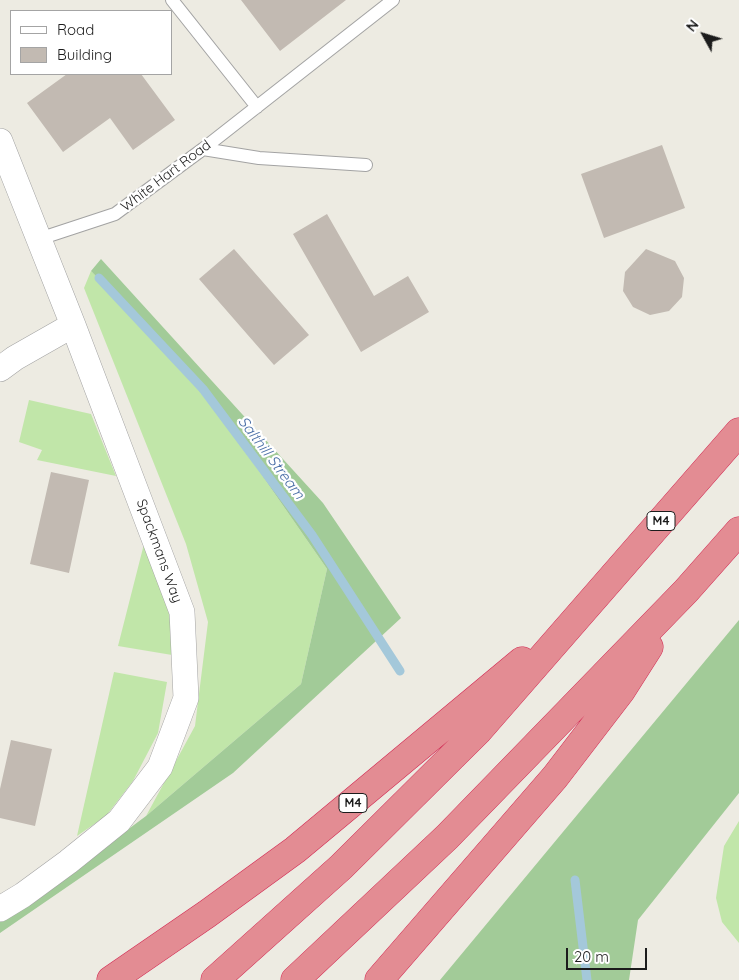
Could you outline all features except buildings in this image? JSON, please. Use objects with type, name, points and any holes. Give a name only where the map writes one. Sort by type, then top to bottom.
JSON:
[{"type":"highway","name":"M4","points":[[215,980],[342,867],[472,738],[739,432]]},
{"type":"highway","points":[[295,980],[447,837],[686,592],[739,532]]},
{"type":"highway","points":[[379,980],[555,777],[620,691],[686,592]]},
{"type":"highway","name":"M4","points":[[111,980],[295,850],[584,610]]},
{"type":"street","name":"Spackmans Way","points":[[0,141],[73,325],[182,612],[186,698],[160,767],[120,821],[68,862],[23,895],[0,909]]},
{"type":"street","points":[[0,369],[15,358],[73,325]]},
{"type":"lane","points":[[172,0],[257,107]]},
{"type":"lane","name":"White Hart Road","points":[[38,239],[115,214],[203,149],[392,0]]},
{"type":"lane","points":[[203,149],[259,158],[366,165]]},
{"type":"green space","points":[[101,259],[323,503],[401,618],[233,773],[0,933],[0,918],[43,893],[146,816],[301,684],[327,569],[225,422],[152,335],[91,271]]},
{"type":"green space","points":[[91,271],[152,335],[225,422],[327,569],[301,684],[146,816],[195,726],[208,622],[186,544],[84,288]]},
{"type":"green space","points":[[29,400],[91,414],[116,476],[37,460],[42,450],[19,442]]},
{"type":"green space","points":[[145,540],[166,593],[173,639],[172,655],[118,646]]},
{"type":"green space","points":[[739,620],[739,793],[638,920],[629,980],[440,980]]},
{"type":"green space","points":[[114,672],[167,682],[158,733],[133,781],[106,816],[77,836]]},
{"type":"green space","points":[[739,821],[739,943],[722,922],[716,898],[724,846]]},
{"type":"waterway","name":"Salthill Stream","points":[[99,278],[203,389],[312,535],[400,671]]},
{"type":"waterway","name":"Salthill Stream","points":[[575,880],[587,980]]}]
